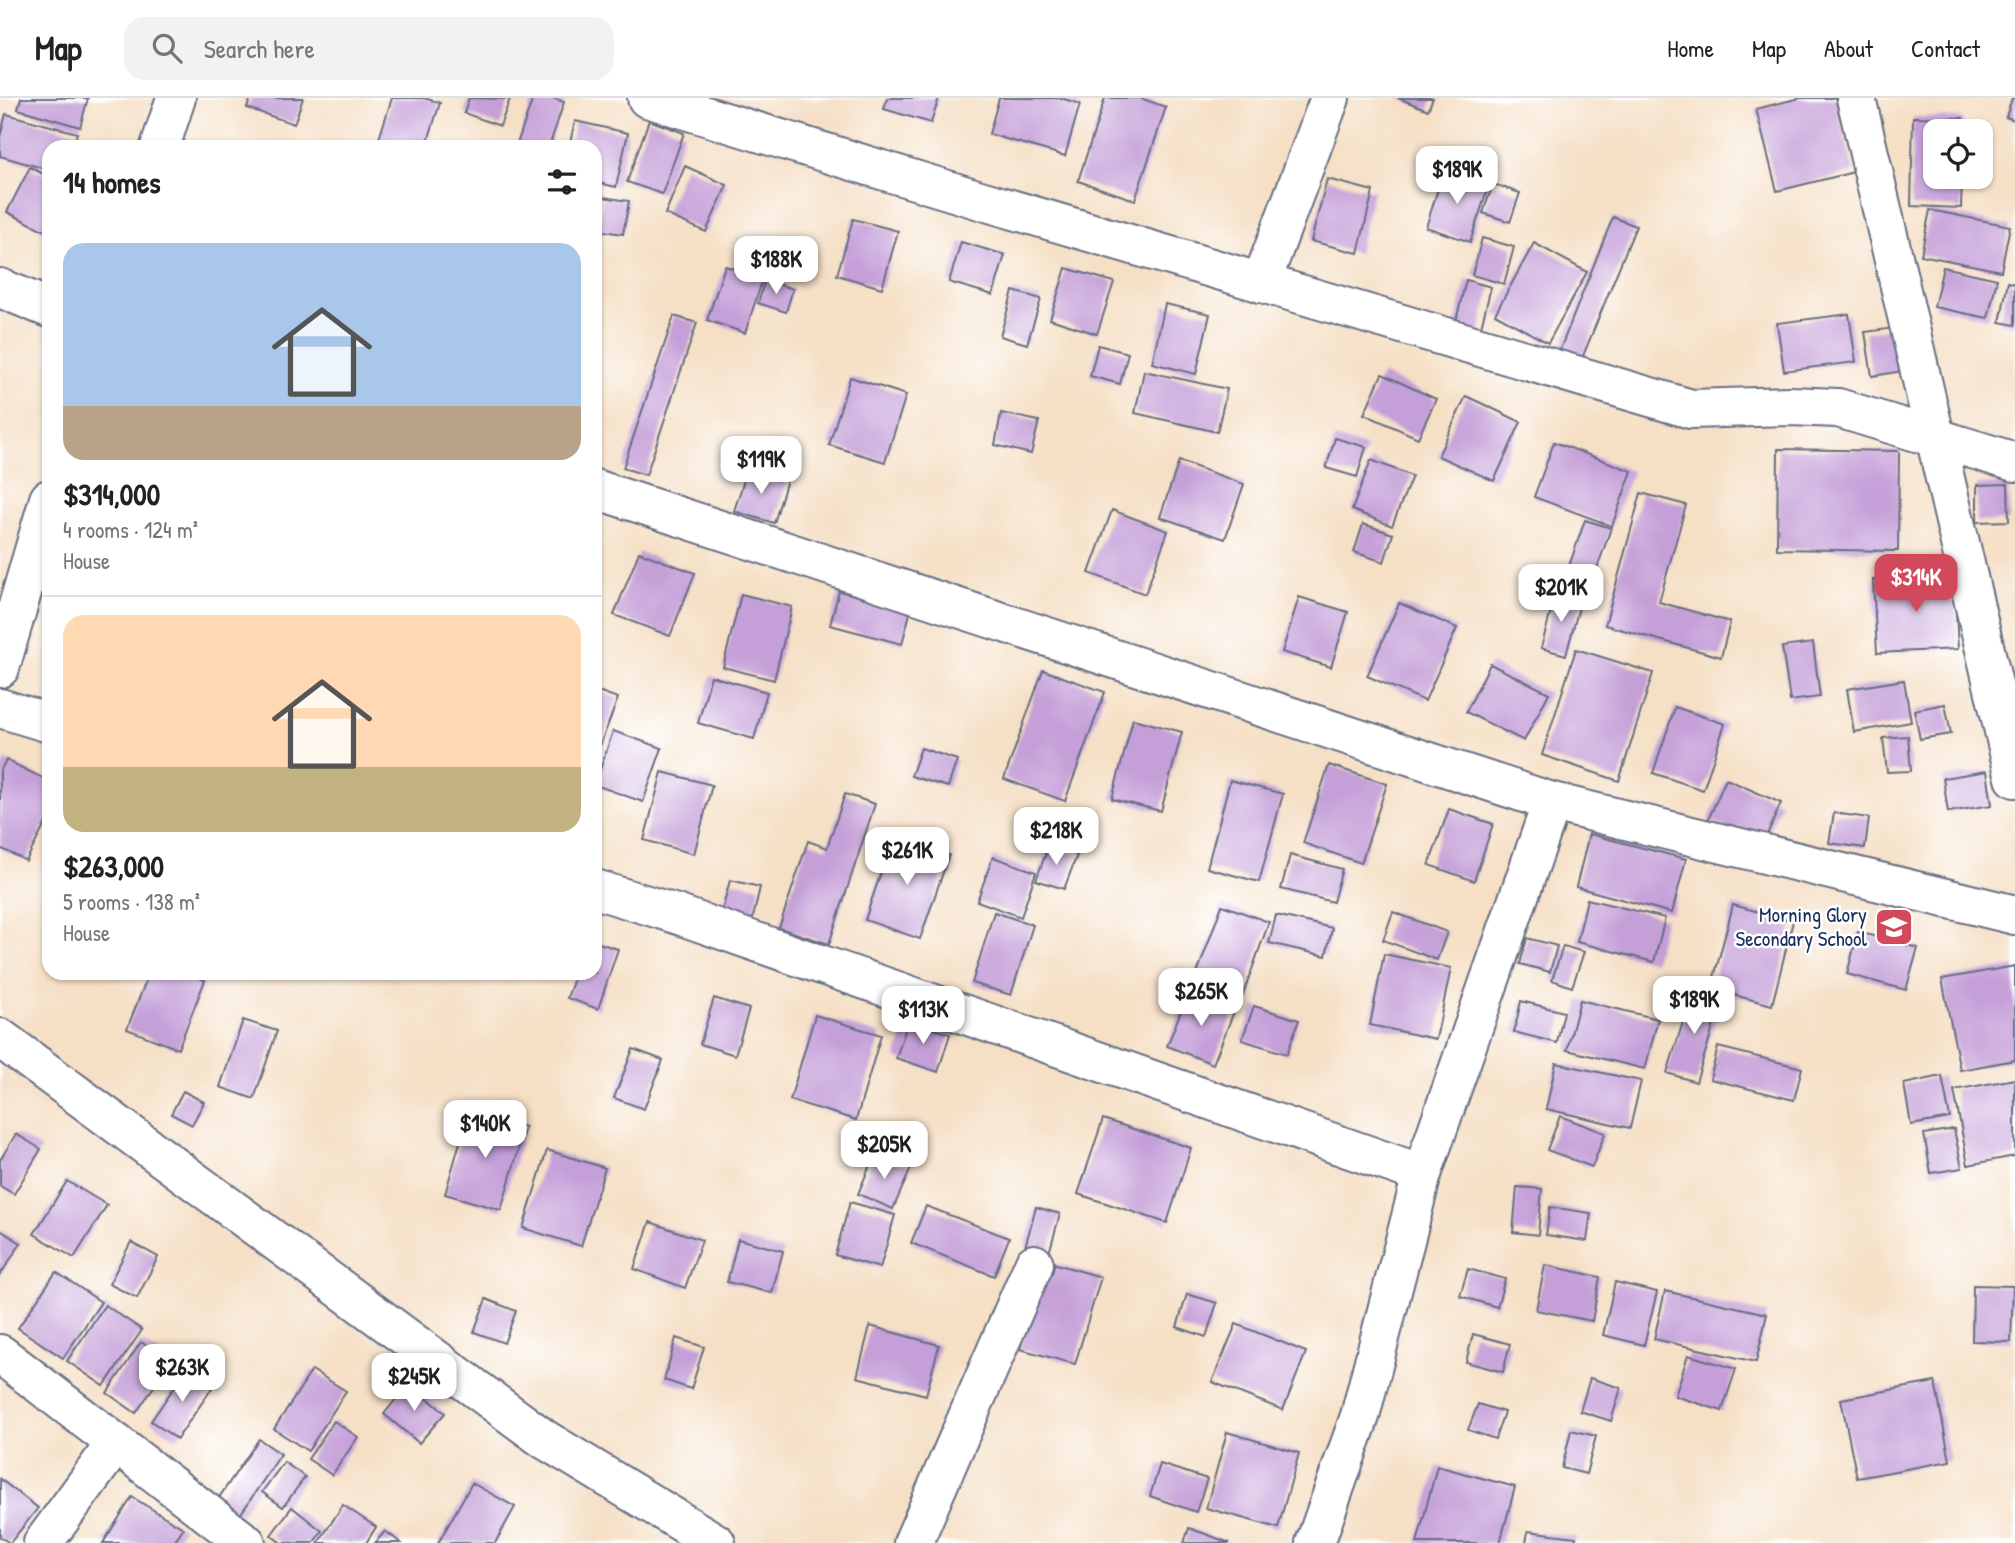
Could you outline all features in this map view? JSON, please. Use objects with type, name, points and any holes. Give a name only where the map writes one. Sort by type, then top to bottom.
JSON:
[{"type":"street","points":[[162,140],[176,98]]},
{"type":"street","points":[[647,98],[980,200],[1691,409],[1790,406],[1838,408],[2015,462]]},
{"type":"street","points":[[1261,283],[1330,98]]},
{"type":"street","points":[[1856,98],[2015,778]]},
{"type":"street","points":[[0,288],[42,305]]},
{"type":"street","points":[[602,491],[1552,802],[2015,915]]},
{"type":"street","points":[[0,668],[42,523]]},
{"type":"street","points":[[0,708],[42,721]]},
{"type":"street","points":[[1315,1543],[1360,1416],[1422,1174],[1552,802]]},
{"type":"street","points":[[602,891],[676,914],[1422,1174]]},
{"type":"street","points":[[0,1038],[544,1439],[716,1543]]},
{"type":"street","points":[[913,1543],[1034,1264]]},
{"type":"street","points":[[0,1354],[246,1543]]},
{"type":"street","points":[[43,1543],[116,1443]]},
{"type":"building","points":[[21,98],[88,98],[80,127],[18,109]]},
{"type":"building","points":[[251,98],[303,98],[294,124],[247,108]]},
{"type":"building","points":[[392,98],[424,98],[440,103],[428,140],[379,140]]},
{"type":"building","points":[[469,98],[510,99],[500,126],[464,113]]},
{"type":"building","points":[[533,98],[553,98],[564,102],[551,140],[518,140]]},
{"type":"building","points":[[887,98],[939,98],[931,123],[884,109]]},
{"type":"building","points":[[999,98],[1061,98],[1080,104],[1065,156],[989,134]]},
{"type":"building","points":[[1105,98],[1140,98],[1166,107],[1135,200],[1078,181]]},
{"type":"building","points":[[1398,98],[1433,98],[1428,110]]},
{"type":"building","points":[[1800,98],[1835,98],[1854,172],[1777,191],[1756,109]]},
{"type":"building","points":[[2012,98],[2015,98],[2015,120],[2006,117]]},
{"type":"building","points":[[6,114],[77,133],[75,140],[42,140],[42,168],[0,156],[0,137]]},
{"type":"building","points":[[1913,117],[1963,118],[1923,119],[1923,189],[1962,189],[1961,208],[1911,206]]},
{"type":"building","points":[[649,120],[684,133],[662,194],[627,182]]},
{"type":"building","points":[[575,121],[628,133],[616,187],[602,184],[602,140],[571,140]]},
{"type":"building","points":[[685,166],[727,185],[706,232],[665,214]]},
{"type":"building","points":[[30,167],[42,173],[42,230],[7,212]]},
{"type":"building","points":[[1444,170],[1489,185],[1470,242],[1426,227]]},
{"type":"building","points":[[1327,179],[1373,191],[1358,253],[1311,241]]},
{"type":"building","points":[[1493,184],[1520,193],[1510,222],[1483,213]]},
{"type":"building","points":[[603,197],[629,201],[623,234],[602,231]]},
{"type":"building","points":[[1930,210],[2010,226],[2001,271],[1921,255]]},
{"type":"building","points":[[1613,217],[1636,226],[1581,361],[1559,352]]},
{"type":"building","points":[[853,219],[898,231],[882,288],[837,275]]},
{"type":"building","points":[[1482,238],[1514,247],[1504,284],[1472,275]]},
{"type":"building","points":[[961,242],[1005,255],[993,295],[949,282]]},
{"type":"building","points":[[1534,243],[1587,272],[1548,343],[1495,314]]},
{"type":"building","points":[[725,266],[763,278],[745,333],[707,320]]},
{"type":"building","points":[[1943,267],[1997,279],[1988,318],[1934,307]]},
{"type":"building","points":[[1066,268],[1114,282],[1097,334],[1050,319]]},
{"type":"building","points":[[765,280],[793,289],[786,312],[758,303]]},
{"type":"building","points":[[1466,280],[1491,287],[1479,335],[1454,329]]},
{"type":"building","points":[[2008,282],[2015,284],[2015,325],[2000,322]]},
{"type":"building","points":[[1013,291],[1041,299],[1027,344],[1000,336]]},
{"type":"building","points":[[1165,304],[1210,314],[1196,374],[1152,363]]},
{"type":"building","points":[[1849,314],[1856,362],[1784,371],[1777,323]]},
{"type":"building","points":[[674,316],[697,323],[646,475],[623,468]]},
{"type":"building","points":[[1902,327],[1909,370],[1872,376],[1865,332]]},
{"type":"building","points":[[1098,345],[1128,353],[1120,384],[1090,376]]},
{"type":"building","points":[[1144,371],[1227,389],[1217,432],[1135,413]]},
{"type":"building","points":[[1382,374],[1436,399],[1418,438],[1364,414]]},
{"type":"building","points":[[850,377],[906,395],[885,462],[829,445]]},
{"type":"building","points":[[1466,396],[1521,422],[1494,481],[1438,456]]},
{"type":"building","points":[[1001,413],[1039,421],[1031,454],[995,445]]},
{"type":"building","points":[[1335,438],[1366,447],[1357,477],[1326,468]]},
{"type":"building","points":[[1554,442],[1632,471],[1612,526],[1534,497]]},
{"type":"building","points":[[1778,449],[1899,451],[1898,551],[1777,549]]},
{"type":"building","points":[[1371,460],[1412,476],[1392,526],[1352,510]]},
{"type":"building","points":[[1179,461],[1244,484],[1225,539],[1160,517]]},
{"type":"building","points":[[748,468],[787,480],[774,523],[734,511]]},
{"type":"building","points":[[2008,484],[2009,521],[1977,522],[1977,485]]},
{"type":"building","points":[[1641,493],[1686,505],[1659,602],[1730,622],[1721,657],[1605,625]]},
{"type":"building","points":[[1112,510],[1168,531],[1145,594],[1089,573]]},
{"type":"building","points":[[1585,520],[1611,528],[1592,583],[1566,575]]},
{"type":"building","points":[[1363,524],[1393,534],[1384,562],[1354,552]]},
{"type":"building","points":[[639,552],[695,573],[670,636],[614,615]]},
{"type":"building","points":[[1954,575],[1958,649],[1877,653],[1873,580]]},
{"type":"building","points":[[839,591],[911,609],[902,644],[830,625]]},
{"type":"building","points":[[1556,593],[1581,600],[1566,655],[1541,648]]},
{"type":"building","points":[[741,594],[792,607],[774,680],[723,667]]},
{"type":"building","points":[[1299,597],[1348,612],[1331,667],[1282,652]]},
{"type":"building","points":[[1399,603],[1457,628],[1425,701],[1367,676]]},
{"type":"building","points":[[1813,643],[1820,697],[1790,701],[1782,647]]},
{"type":"building","points":[[1576,649],[1653,673],[1619,781],[1542,755]]},
{"type":"building","points":[[1490,664],[1549,693],[1524,741],[1466,712]]},
{"type":"building","points":[[1043,670],[1105,692],[1065,801],[1004,779]]},
{"type":"building","points":[[711,676],[767,692],[754,739],[698,723]]},
{"type":"building","points":[[1904,680],[1911,722],[1854,732],[1847,689]]},
{"type":"building","points":[[602,692],[618,698],[602,740]]},
{"type":"building","points":[[1945,704],[1951,734],[1920,739],[1914,710]]},
{"type":"building","points":[[1675,707],[1725,724],[1703,790],[1653,773]]},
{"type":"building","points":[[1133,719],[1182,732],[1161,811],[1112,799]]},
{"type":"building","points":[[613,731],[662,748],[643,802],[602,787],[602,764]]},
{"type":"building","points":[[1908,736],[1911,771],[1887,772],[1883,738]]},
{"type":"building","points":[[921,748],[957,760],[948,787],[911,776]]},
{"type":"building","points":[[6,760],[42,778],[42,830],[26,861],[0,848],[0,771]]},
{"type":"building","points":[[1329,765],[1387,784],[1361,863],[1303,843]]},
{"type":"building","points":[[1987,771],[1992,805],[1948,812],[1943,778]]},
{"type":"building","points":[[662,772],[712,785],[694,854],[644,840]]},
{"type":"building","points":[[1726,779],[1781,803],[1763,844],[1708,820]]},
{"type":"building","points":[[1230,780],[1283,794],[1259,882],[1207,868]]},
{"type":"building","points":[[845,794],[875,804],[829,944],[779,928],[808,841],[827,848]]},
{"type":"building","points":[[1449,809],[1493,824],[1474,881],[1429,865]]},
{"type":"building","points":[[1834,813],[1869,818],[1865,848],[1829,843]]},
{"type":"building","points":[[1589,834],[1686,859],[1672,913],[1576,887]]},
{"type":"building","points":[[893,836],[949,855],[920,939],[865,920]]},
{"type":"building","points":[[1049,845],[1077,855],[1064,889],[1036,880]]},
{"type":"building","points":[[1290,855],[1342,869],[1333,902],[1281,889]]},
{"type":"building","points":[[993,857],[1036,872],[1021,917],[977,901]]},
{"type":"building","points":[[730,880],[760,887],[752,922],[721,915]]},
{"type":"building","points":[[1587,899],[1665,918],[1654,962],[1577,942]]},
{"type":"building","points":[[1222,905],[1269,922],[1241,1000],[1194,982]]},
{"type":"building","points":[[1733,905],[1793,921],[1772,1005],[1711,989]]},
{"type":"building","points":[[994,912],[1033,925],[1011,995],[972,983]]},
{"type":"building","points":[[1393,912],[1447,932],[1437,960],[1383,940]]},
{"type":"building","points":[[1276,915],[1332,928],[1326,956],[1269,943]]},
{"type":"building","points":[[1858,932],[1918,948],[1906,990],[1847,974]]},
{"type":"building","points":[[1527,938],[1557,946],[1550,972],[1520,964]]},
{"type":"building","points":[[602,944],[618,949],[598,1009],[567,998],[573,980],[602,980]]},
{"type":"building","points":[[1563,946],[1584,952],[1572,987],[1552,980]]},
{"type":"building","points":[[1384,954],[1451,968],[1436,1039],[1370,1025]]},
{"type":"building","points":[[2015,966],[2015,1060],[1960,1070],[1942,979]]},
{"type":"building","points":[[146,980],[205,980],[178,1049],[127,1029]]},
{"type":"building","points":[[1693,990],[1722,999],[1696,1082],[1667,1073]]},
{"type":"building","points":[[1189,991],[1235,1009],[1213,1064],[1167,1046]]},
{"type":"building","points":[[714,998],[749,1009],[735,1055],[700,1044]]},
{"type":"building","points":[[1580,1000],[1658,1019],[1645,1069],[1567,1050]]},
{"type":"building","points":[[1521,1001],[1564,1012],[1557,1043],[1514,1032]]},
{"type":"building","points":[[1254,1006],[1299,1020],[1287,1054],[1242,1040]]},
{"type":"building","points":[[815,1015],[881,1035],[856,1120],[790,1100]]},
{"type":"building","points":[[243,1020],[277,1031],[254,1099],[220,1087]]},
{"type":"building","points":[[908,1021],[950,1034],[938,1072],[896,1058]]},
{"type":"building","points":[[1718,1047],[1802,1068],[1794,1100],[1710,1079]]},
{"type":"building","points":[[633,1049],[663,1060],[644,1109],[614,1098]]},
{"type":"building","points":[[1556,1063],[1641,1081],[1630,1128],[1546,1109]]},
{"type":"building","points":[[1942,1076],[1950,1118],[1911,1125],[1904,1084]]},
{"type":"building","points":[[2015,1079],[2015,1156],[1968,1165],[1954,1090]]},
{"type":"building","points":[[183,1091],[204,1102],[192,1125],[171,1114]]},
{"type":"building","points":[[469,1111],[525,1127],[501,1210],[445,1194]]},
{"type":"building","points":[[1560,1116],[1605,1133],[1592,1167],[1547,1150]]},
{"type":"building","points":[[1103,1119],[1191,1148],[1167,1223],[1078,1194]]},
{"type":"building","points":[[1954,1129],[1962,1168],[1931,1173],[1924,1134]]},
{"type":"building","points":[[16,1134],[41,1149],[14,1194],[0,1186],[0,1160]]},
{"type":"building","points":[[547,1150],[605,1168],[581,1246],[523,1228]]},
{"type":"building","points":[[875,1153],[911,1168],[893,1209],[858,1194]]},
{"type":"building","points":[[67,1181],[107,1205],[74,1258],[34,1234]]},
{"type":"building","points":[[1517,1187],[1542,1189],[1538,1235],[1513,1232]]},
{"type":"building","points":[[850,1202],[895,1215],[880,1268],[835,1255]]},
{"type":"building","points":[[926,1206],[1009,1238],[994,1276],[911,1243]]},
{"type":"building","points":[[1036,1207],[1060,1214],[1049,1253],[1025,1247]]},
{"type":"building","points":[[1550,1207],[1591,1213],[1587,1241],[1546,1235]]},
{"type":"building","points":[[650,1222],[702,1240],[685,1288],[634,1269]]},
{"type":"building","points":[[0,1230],[21,1243],[0,1275]]},
{"type":"building","points":[[738,1239],[783,1251],[772,1293],[727,1282]]},
{"type":"building","points":[[131,1242],[158,1257],[137,1298],[109,1284]]},
{"type":"building","points":[[1046,1261],[1101,1277],[1075,1364],[1020,1349]]},
{"type":"building","points":[[1545,1265],[1600,1277],[1592,1321],[1536,1310]]},
{"type":"building","points":[[1468,1269],[1505,1279],[1497,1307],[1460,1296]]},
{"type":"building","points":[[56,1272],[101,1302],[63,1358],[18,1328]]},
{"type":"building","points":[[1615,1282],[1657,1292],[1644,1345],[1603,1335]]},
{"type":"building","points":[[1973,1285],[2013,1286],[2011,1342],[1972,1341]]},
{"type":"building","points":[[1665,1291],[1767,1314],[1756,1362],[1654,1339]]},
{"type":"building","points":[[1187,1294],[1217,1303],[1206,1337],[1177,1327]]},
{"type":"building","points":[[486,1299],[516,1311],[504,1343],[474,1332]]},
{"type":"building","points":[[105,1305],[142,1330],[104,1386],[67,1361]]},
{"type":"building","points":[[1236,1324],[1306,1352],[1283,1410],[1212,1382]]},
{"type":"building","points":[[870,1326],[939,1345],[926,1395],[857,1377]]},
{"type":"building","points":[[1473,1334],[1510,1344],[1503,1372],[1466,1362]]},
{"type":"building","points":[[676,1338],[704,1347],[691,1389],[664,1380]]},
{"type":"building","points":[[141,1342],[171,1361],[136,1413],[107,1393]]},
{"type":"building","points":[[1688,1355],[1736,1369],[1722,1411],[1675,1396]]},
{"type":"building","points":[[186,1370],[212,1388],[177,1439],[151,1421]]},
{"type":"building","points":[[312,1370],[346,1391],[308,1451],[274,1429]]},
{"type":"building","points":[[1590,1378],[1621,1388],[1611,1421],[1580,1411]]},
{"type":"building","points":[[1935,1382],[1950,1461],[1857,1478],[1841,1399]]},
{"type":"building","points":[[409,1383],[445,1413],[419,1443],[384,1414]]},
{"type":"building","points":[[1478,1404],[1504,1412],[1495,1439],[1468,1430]]},
{"type":"building","points":[[334,1421],[358,1437],[332,1475],[308,1459]]},
{"type":"building","points":[[1571,1430],[1596,1436],[1586,1474],[1562,1468]]},
{"type":"building","points":[[1227,1432],[1299,1453],[1278,1528],[1206,1508]]},
{"type":"building","points":[[259,1439],[281,1454],[240,1515],[218,1499]]},
{"type":"building","points":[[284,1462],[305,1477],[283,1507],[262,1492]]},
{"type":"building","points":[[1160,1464],[1207,1479],[1196,1512],[1150,1496]]},
{"type":"building","points":[[1437,1466],[1515,1487],[1500,1543],[1417,1543]]},
{"type":"building","points":[[0,1479],[38,1508],[10,1543],[0,1537]]},
{"type":"building","points":[[472,1483],[515,1507],[495,1543],[438,1543]]},
{"type":"building","points":[[132,1497],[183,1528],[174,1543],[103,1543]]},
{"type":"building","points":[[343,1505],[376,1527],[366,1543],[318,1543]]},
{"type":"building","points":[[292,1507],[322,1531],[313,1543],[281,1543],[271,1535]]},
{"type":"building","points":[[1189,1528],[1230,1543],[1184,1543]]},
{"type":"building","points":[[385,1531],[401,1543],[375,1543]]},
{"type":"building","points":[[1528,1531],[1576,1537],[1575,1543],[1526,1543]]},
{"type":"place","name":"Morning Glory Secondary School","points":[[1894,927]]}]
